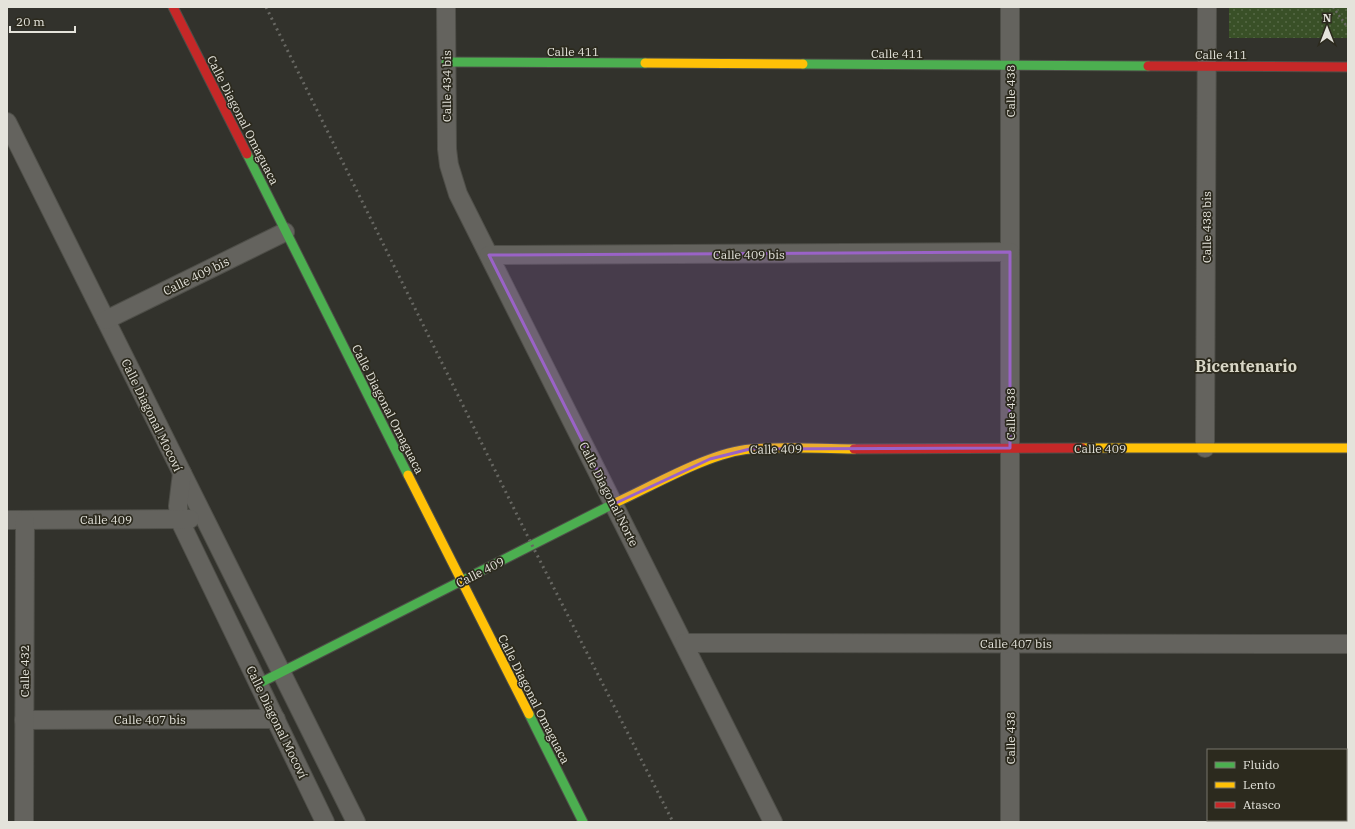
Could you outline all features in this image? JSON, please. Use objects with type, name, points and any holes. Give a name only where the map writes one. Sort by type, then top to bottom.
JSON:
[{"type":"street","name":"Calle Diagonal Omaguaca","points":[[173,7],[583,822]]},
{"type":"street","name":"Calle 434 bis","points":[[446,7],[446,133],[449,165]]},
{"type":"street","name":"Calle 438","points":[[1010,7],[1010,822]]},
{"type":"street","name":"Calle 438 bis","points":[[1205,448],[1207,7]]},
{"type":"street","name":"Calle 411","points":[[446,62],[1348,67]]},
{"type":"street","name":"Calle Diagonal Mocoví","points":[[7,122],[182,473],[178,506],[180,519],[325,822]]},
{"type":"street","name":"Calle Diagonal Norte","points":[[449,165],[458,194],[774,822]]},
{"type":"street","name":"Calle 409 bis","points":[[106,320],[285,232]]},
{"type":"street","name":"Calle 409 bis","points":[[489,255],[1010,252]]},
{"type":"street","name":"Calle 409","points":[[258,684],[614,504],[710,459],[731,453],[750,449],[1348,448]]},
{"type":"street","points":[[182,473],[356,822]]},
{"type":"street","name":"Calle 409","points":[[16,520],[205,520]]},
{"type":"street","name":"Calle 432","points":[[16,520],[24,720],[24,822]]},
{"type":"street","name":"Calle 407 bis","points":[[684,643],[1348,644]]},
{"type":"street","name":"Calle 407 bis","points":[[24,720],[276,719]]},
{"type":"path","points":[[1333,7],[1348,28]]},
{"type":"highlighted area","points":[[1010,252],[1010,448],[750,449],[710,459],[614,504],[489,255]]},
{"type":"green space","points":[[1229,7],[1348,7],[1348,38],[1229,38]]},
{"type":"railway","points":[[266,7],[532,545],[673,822]]},
{"type":"traffic: fast","points":[[446,62],[645,63]]},
{"type":"traffic: fast","points":[[803,64],[1148,66]]},
{"type":"traffic: fast","points":[[247,154],[408,475]]},
{"type":"traffic: fast","points":[[258,684],[615,503]]},
{"type":"traffic: fast","points":[[529,714],[583,822]]},
{"type":"traffic: slow","points":[[645,63],[803,64]]},
{"type":"traffic: slow","points":[[615,503],[700,463],[735,451],[777,448],[854,449]]},
{"type":"traffic: slow","points":[[1082,448],[1348,448]]},
{"type":"traffic: slow","points":[[408,475],[529,714]]},
{"type":"traffic: jam","points":[[173,7],[247,154]]},
{"type":"traffic: jam","points":[[1148,66],[1348,67]]},
{"type":"traffic: jam","points":[[854,449],[1082,448]]},
{"type":"district","name":"Bicentenario","points":[[1246,366]]}]
